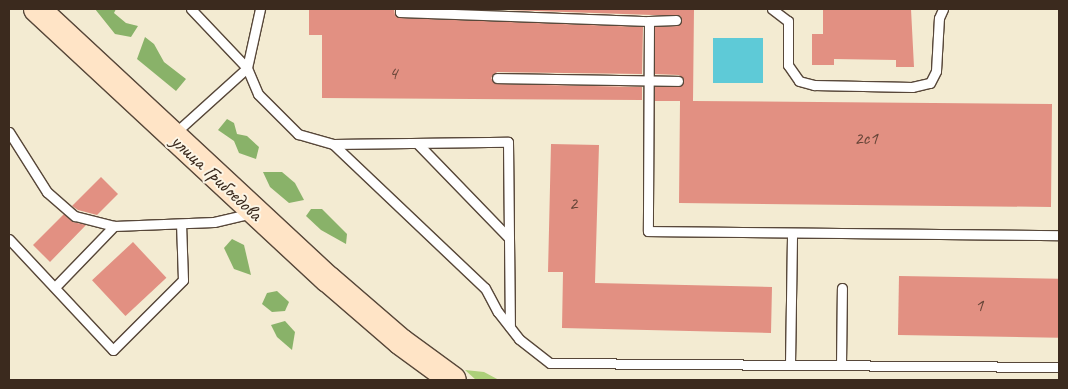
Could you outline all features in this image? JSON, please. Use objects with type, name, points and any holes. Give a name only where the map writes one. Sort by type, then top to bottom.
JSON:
[{"type":"main road","name":"улица Грибоедова","points":[[37,9],[255,212],[401,342]]},
{"type":"main road","points":[[401,342],[426,380]]},
{"type":"main road","points":[[401,342],[453,380]]},
{"type":"lane","points":[[191,9],[247,68],[258,94],[298,134],[333,144],[508,142],[510,327]]},
{"type":"lane","points":[[173,135],[247,68],[260,9]]},
{"type":"lane","points":[[400,9],[400,12],[649,21],[676,20]]},
{"type":"lane","points":[[772,9],[788,21],[788,65],[799,81],[814,85],[912,88],[930,84],[936,71],[939,18],[944,9]]},
{"type":"lane","points":[[649,21],[648,231],[1059,235]]},
{"type":"lane","points":[[496,78],[678,81]]},
{"type":"lane","points":[[9,132],[47,192],[75,216],[114,226],[214,222],[255,212]]},
{"type":"lane","points":[[418,143],[509,238]]},
{"type":"lane","points":[[333,144],[485,288],[519,339],[550,363],[1059,367]]},
{"type":"lane","points":[[9,239],[114,350],[183,280],[181,224]]},
{"type":"lane","points":[[55,287],[114,226]]},
{"type":"lane","points":[[790,364],[792,233]]},
{"type":"lane","points":[[841,365],[842,288]]},
{"type":"green space","points":[[95,9],[116,9],[114,13],[126,23],[138,26],[131,37],[115,34]]},
{"type":"green space","points":[[145,37],[154,44],[164,62],[186,79],[176,91],[137,59]]},
{"type":"green space","points":[[227,119],[234,123],[237,134],[247,136],[259,147],[256,159],[239,153],[234,141],[218,130]]},
{"type":"green space","points":[[263,172],[282,172],[295,183],[304,200],[289,203],[270,187]]},
{"type":"green space","points":[[311,209],[322,209],[347,234],[346,244],[321,230],[306,216]]},
{"type":"green space","points":[[232,239],[244,245],[251,275],[234,269],[224,248]]},
{"type":"green space","points":[[277,291],[289,302],[285,311],[272,312],[262,304],[267,293]]},
{"type":"green space","points":[[285,321],[295,332],[292,350],[277,337],[271,325]]},
{"type":"green space","points":[[465,370],[484,372],[499,380],[476,380]]},
{"type":"water","points":[[713,38],[763,38],[763,83],[713,83]]},
{"type":"building","points":[[309,9],[394,9],[395,15],[400,18],[643,27],[642,74],[497,72],[491,78],[497,84],[642,87],[642,100],[322,98],[322,35],[309,35]]},
{"type":"building","points":[[483,9],[694,9],[693,101],[1052,104],[1051,207],[679,203],[680,101],[655,101],[655,87],[678,87],[684,81],[679,75],[655,74],[655,27],[679,26],[681,16]]},
{"type":"building","points":[[823,9],[911,9],[914,67],[896,67],[896,60],[834,59],[834,65],[812,65],[812,34],[823,34]]},
{"type":"building","points":[[551,144],[599,145],[595,283],[772,287],[771,333],[562,328],[563,272],[548,272]]},
{"type":"building","points":[[101,177],[118,194],[97,215],[78,210],[72,206]]},
{"type":"building","points":[[64,214],[73,222],[86,225],[50,262],[33,245]]},
{"type":"building","points":[[133,242],[166,278],[125,316],[92,280]]},
{"type":"building","points":[[899,276],[1059,279],[1058,338],[898,335]]}]
